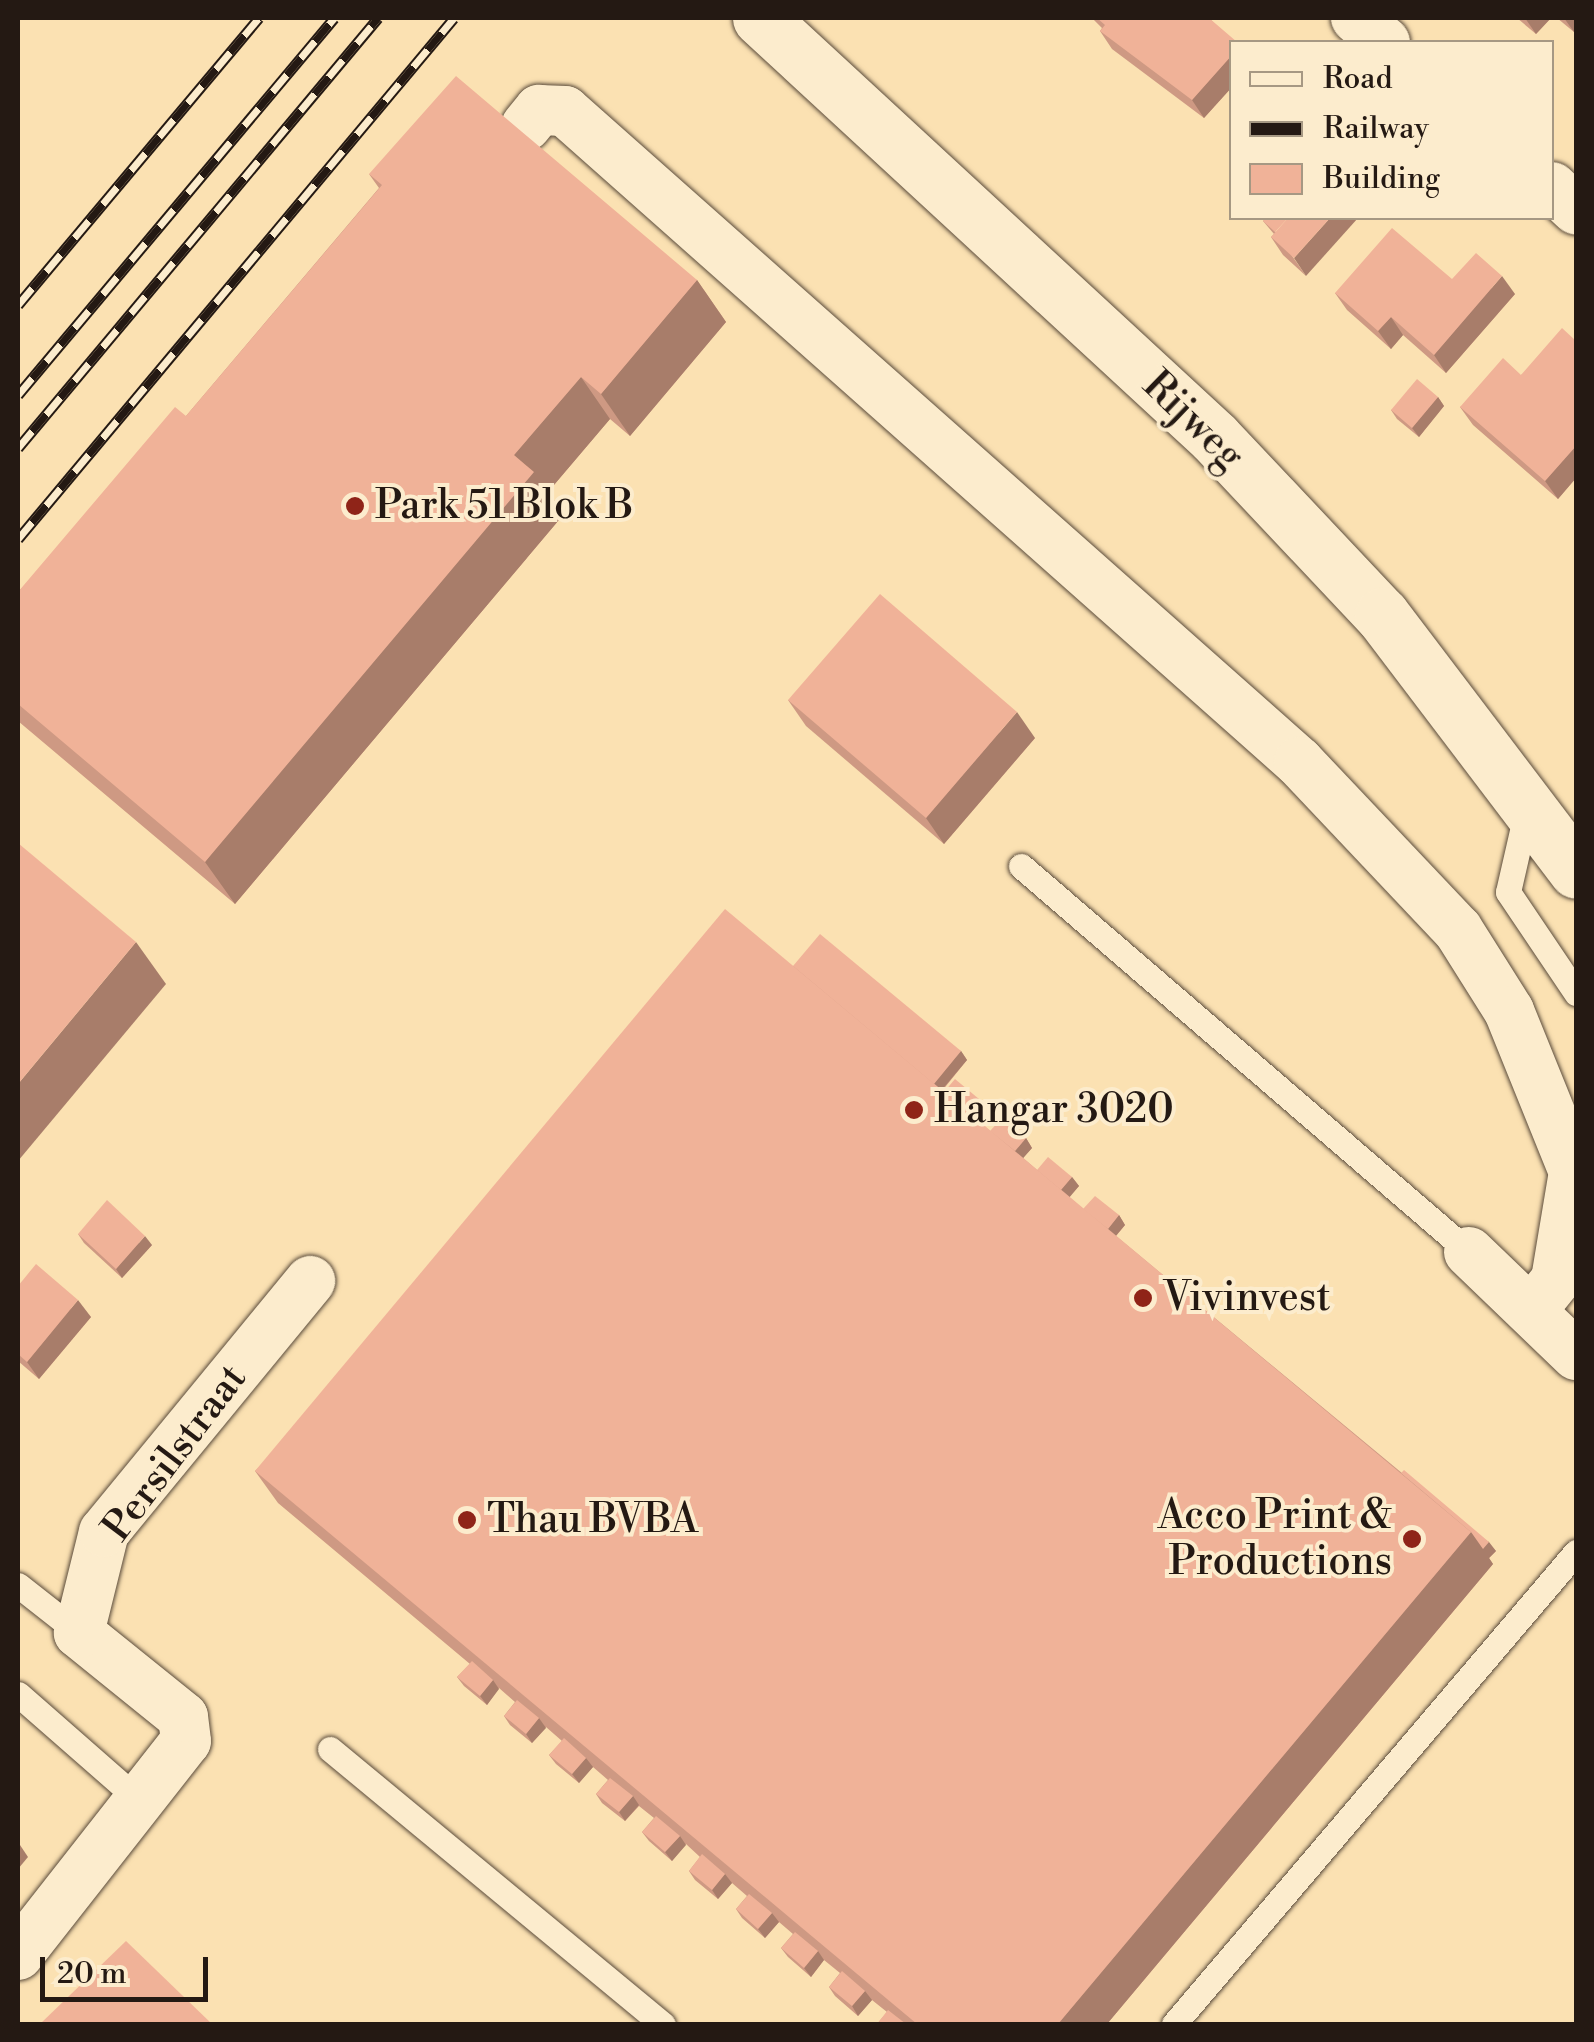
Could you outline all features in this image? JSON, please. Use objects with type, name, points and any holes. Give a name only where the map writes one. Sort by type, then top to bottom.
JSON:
[{"type":"street","name":"Rijweg","points":[[760,18],[1214,438],[1382,615],[1576,870]]},
{"type":"street","points":[[1356,18],[1383,40]]},
{"type":"street","points":[[526,126],[540,110],[565,111],[1298,762],[1458,930],[1509,1011],[1574,1172],[1556,1280],[1534,1308]]},
{"type":"street","points":[[1554,189],[1576,209]]},
{"type":"street","points":[[1469,1252],[1534,1308],[1576,1354]]},
{"type":"street","name":"Persilstraat","points":[[78,1633],[104,1532],[310,1282]]},
{"type":"street","points":[[18,1955],[186,1741],[183,1717],[78,1633]]},
{"type":"lane","points":[[1528,804],[1508,892],[1576,993]]},
{"type":"lane","points":[[1021,866],[1469,1252]]},
{"type":"lane","points":[[1174,2024],[1576,1552]]},
{"type":"lane","points":[[18,1585],[78,1633]]},
{"type":"lane","points":[[18,1694],[139,1800]]},
{"type":"lane","points":[[330,1749],[663,2024]]},
{"type":"building","points":[[1097,18],[1209,18],[1235,40],[1229,40],[1229,58],[1192,100],[1100,31],[1105,25]]},
{"type":"building","name":"Park 51 Blok B","points":[[456,76],[697,280],[601,394],[581,377],[514,455],[534,472],[205,862],[18,704],[18,592],[175,407],[186,416],[382,185],[369,174]]},
{"type":"building","points":[[1264,220],[1286,220],[1275,232]]},
{"type":"building","points":[[1286,220],[1328,220],[1294,258],[1271,237]]},
{"type":"building","points":[[1392,228],[1452,279],[1476,253],[1502,276],[1434,355],[1391,317],[1378,331],[1335,293]]},
{"type":"building","points":[[1562,328],[1576,341],[1576,446],[1545,481],[1460,407],[1503,358],[1521,375]]},
{"type":"building","points":[[1417,379],[1438,397],[1412,428],[1391,410]]},
{"type":"building","points":[[880,594],[1017,712],[926,818],[788,700]]},
{"type":"building","points":[[18,843],[136,942],[18,1084]]},
{"type":"building","points":[[725,909],[1471,1532],[1058,2024],[917,2024],[255,1471]]},
{"type":"building","points":[[820,934],[961,1051],[934,1084],[793,966]]},
{"type":"building","points":[[955,1079],[979,1099],[968,1112],[944,1092]]},
{"type":"building","points":[[1002,1118],[1026,1138],[1015,1151],[990,1131]]},
{"type":"building","points":[[1048,1157],[1072,1177],[1061,1190],[1037,1170]]},
{"type":"building","points":[[1095,1196],[1119,1215],[1108,1229],[1083,1209]]},
{"type":"building","points":[[107,1200],[145,1236],[116,1269],[78,1234]]},
{"type":"building","points":[[36,1264],[78,1300],[27,1362],[18,1354],[18,1286]]},
{"type":"building","points":[[1404,1470],[1489,1542],[1483,1549],[1471,1532],[1401,1473]]},
{"type":"building","points":[[472,1661],[493,1680],[480,1696],[457,1677]]},
{"type":"building","points":[[517,1700],[539,1718],[526,1734],[504,1716]]},
{"type":"building","points":[[564,1738],[586,1758],[572,1774],[549,1755]]},
{"type":"building","points":[[610,1778],[633,1796],[619,1812],[596,1794]]},
{"type":"building","points":[[656,1816],[680,1836],[665,1852],[642,1832]]},
{"type":"building","points":[[702,1854],[725,1874],[712,1890],[689,1871]]},
{"type":"building","points":[[749,1894],[772,1913],[758,1929],[736,1909]]},
{"type":"building","points":[[795,1932],[818,1951],[804,1968],[781,1948]]},
{"type":"building","points":[[126,1941],[212,2024],[40,2024]]},
{"type":"building","points":[[842,1971],[865,1991],[852,2006],[829,1987]]},
{"type":"building","points":[[888,2010],[906,2024],[877,2024]]},
{"type":"railway","points":[[18,305],[259,18]]},
{"type":"railway","points":[[18,395],[334,18]]},
{"type":"railway","points":[[18,448],[378,18]]},
{"type":"railway","points":[[18,539],[454,18]]},
{"type":"place","name":"Park 51 Blok B","points":[[355,506]]},
{"type":"place","name":"Hangar 3020","points":[[914,1110]]},
{"type":"place","name":"Vivinvest","points":[[1143,1298]]},
{"type":"place","name":"Thau BVBA","points":[[467,1520]]},
{"type":"place","name":"Acco Print & Productions","points":[[1412,1539]]}]
